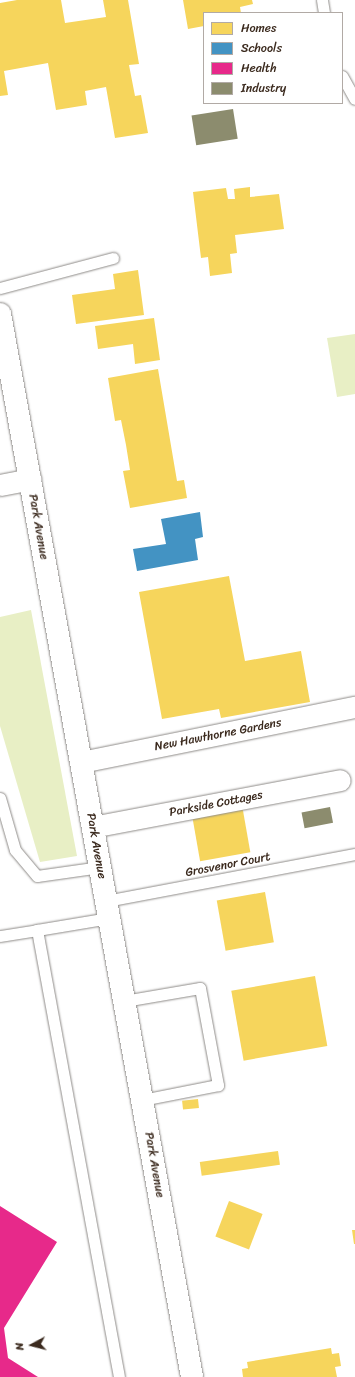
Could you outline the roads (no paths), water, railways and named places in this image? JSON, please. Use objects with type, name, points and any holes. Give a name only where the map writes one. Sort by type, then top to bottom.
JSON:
[{"type":"street","name":"Park Avenue","points":[[0,314],[192,1377]]},
{"type":"street","points":[[0,485],[30,479]]},
{"type":"street","name":"New Hawthorne Gardens","points":[[81,762],[355,707]]},
{"type":"street","name":"Parkside Cottages","points":[[92,827],[340,780]]},
{"type":"lane","points":[[322,0],[324,12]]},
{"type":"lane","points":[[343,78],[355,99]]},
{"type":"lane","points":[[0,288],[113,258]]},
{"type":"lane","points":[[0,798],[15,850],[37,876],[100,867]]},
{"type":"lane","name":"Grosvenor Court","points":[[0,936],[37,930],[108,910],[355,854]]},
{"type":"lane","points":[[37,930],[119,1377]]},
{"type":"lane","points":[[124,1002],[200,988],[218,1085],[142,1100]]}]
